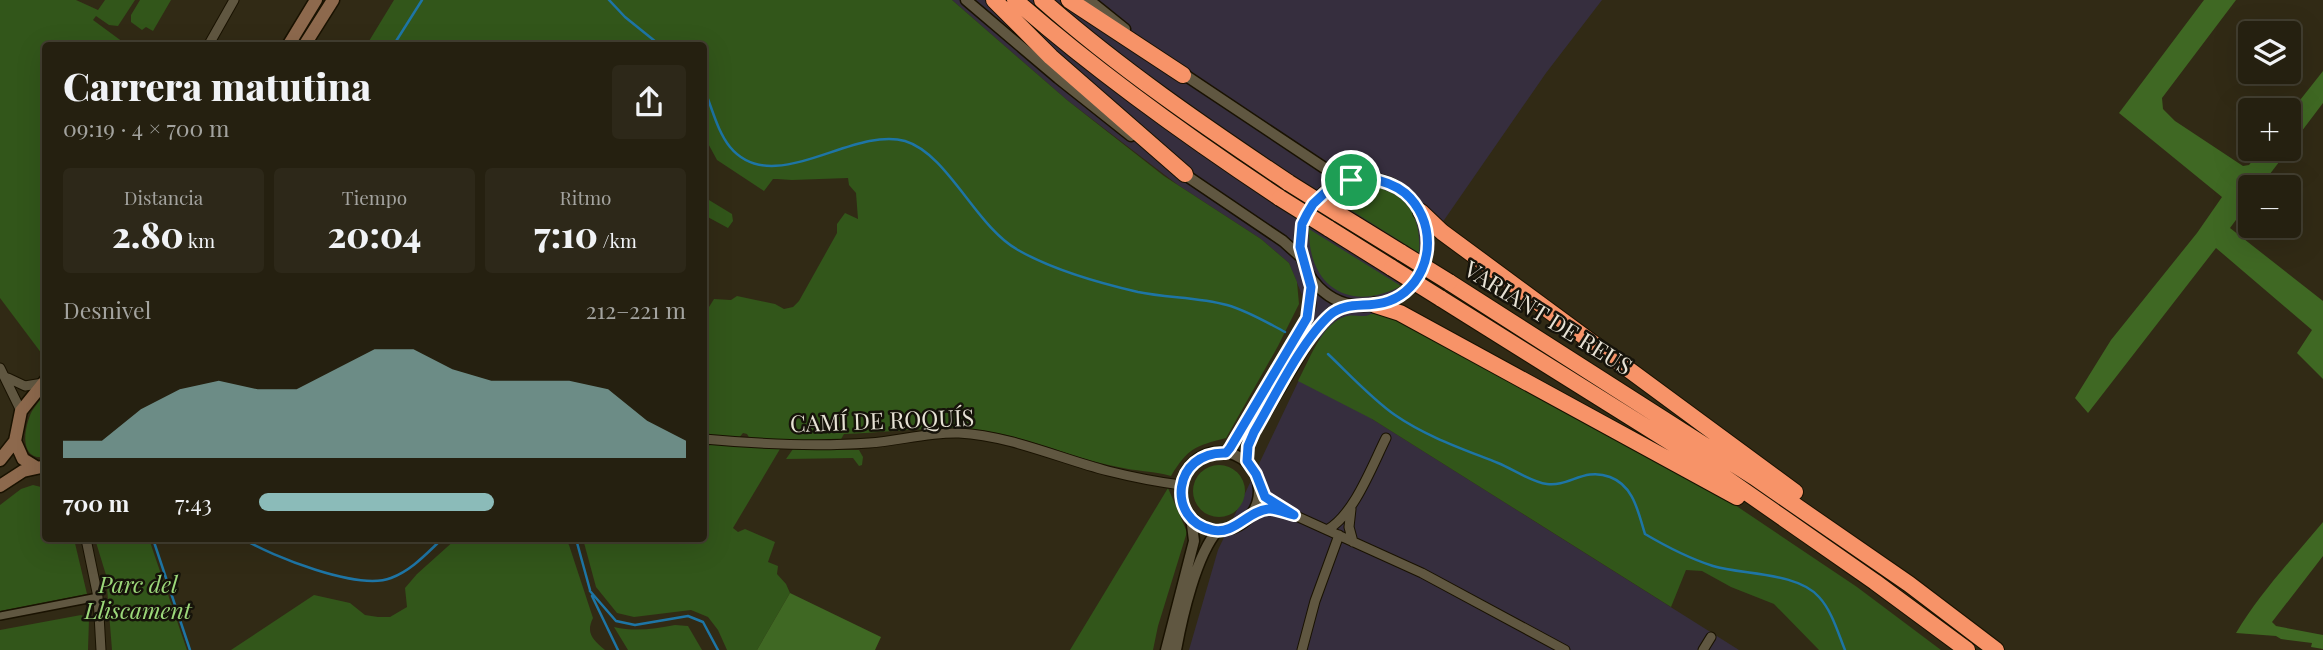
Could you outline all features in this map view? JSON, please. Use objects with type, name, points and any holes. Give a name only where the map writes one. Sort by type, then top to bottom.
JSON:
[{"type":"highway","points":[[994,0],[1061,66],[1185,174]]},
{"type":"highway","name":"VARIANT DE REUS","points":[[1015,0],[1119,86],[1196,142],[1280,198],[1710,467],[1967,650]]},
{"type":"highway","name":"VARIANT DE REUS","points":[[1042,0],[1204,127],[1679,427],[1909,584],[1996,650]]},
{"type":"highway","points":[[1069,0],[1183,75]]},
{"type":"highway","points":[[1421,212],[1453,240],[1857,538],[1909,584]]},
{"type":"highway","points":[[1375,305],[1399,313],[1742,499],[1784,528],[1875,582]]},
{"type":"main road","points":[[290,42],[316,0]]},
{"type":"main road","points":[[306,42],[332,0]]},
{"type":"main road","points":[[0,460],[15,441],[21,411],[42,385]]},
{"type":"main road","points":[[15,441],[23,459],[41,467]]},
{"type":"main road","points":[[0,486],[23,471],[41,467]]},
{"type":"street","points":[[210,42],[234,0]]},
{"type":"street","points":[[966,0],[1105,117],[1283,241],[1302,258]]},
{"type":"street","points":[[1089,0],[1183,75],[1326,169],[1351,180]]},
{"type":"street","points":[[1247,461],[1248,446],[1254,432],[1312,335],[1331,313],[1350,305],[1375,305],[1396,298],[1413,284],[1419,275],[1427,255],[1428,244],[1421,212],[1405,193],[1380,180],[1351,180],[1330,188],[1313,204],[1300,236],[1302,258],[1310,277],[1328,295],[1350,305]]},
{"type":"street","points":[[1226,453],[1239,436],[1302,328],[1310,306],[1310,277]]},
{"type":"street","points":[[0,368],[21,411]]},
{"type":"street","points":[[3,378],[25,386],[42,382]]},
{"type":"street","name":"CAMÍ DE ROQUÍS","points":[[707,439],[833,445],[958,433],[992,437],[1107,471],[1181,485]]},
{"type":"street","points":[[1327,530],[1338,523],[1351,508],[1386,438]]},
{"type":"street","points":[[1294,515],[1269,508],[1228,529],[1218,530],[1201,525],[1191,517],[1182,502],[1181,485],[1188,469],[1201,457],[1213,452],[1234,454],[1247,461],[1256,474],[1265,497],[1294,515],[1422,573],[1565,650]]},
{"type":"street","points":[[1248,518],[1258,499],[1259,483]]},
{"type":"street","points":[[1351,508],[1349,527],[1353,542]]},
{"type":"street","points":[[1166,650],[1194,541],[1191,517]]},
{"type":"street","points":[[1176,650],[1200,560],[1218,530]]},
{"type":"street","points":[[1302,650],[1315,601],[1339,535]]},
{"type":"street","points":[[87,542],[98,597],[101,650]]},
{"type":"street","points":[[0,616],[98,597]]},
{"type":"street","points":[[1703,650],[1711,637]]},
{"type":"shaded area","points":[[952,0],[1602,0],[1546,73],[1379,314],[1372,419],[1739,650],[1189,650],[1218,550],[1298,382],[1322,344],[1289,263],[1261,239],[1178,185],[1067,100]]},
{"type":"green space","points":[[0,0],[76,0],[98,10],[105,0],[135,0],[118,26],[109,25],[96,16],[93,20],[123,42],[42,42],[42,354],[0,298]]},
{"type":"green space","points":[[140,0],[171,0],[153,31],[146,27],[142,30],[131,22],[131,15]]},
{"type":"green space","points":[[394,0],[952,0],[1067,100],[1164,176],[1261,239],[1289,263],[1297,282],[1299,304],[1226,438],[1193,450],[1182,459],[1171,476],[1099,463],[1001,434],[962,429],[844,434],[840,441],[750,439],[743,433],[738,439],[707,436],[707,310],[714,299],[731,300],[737,296],[775,304],[784,309],[793,307],[837,233],[837,224],[845,213],[858,219],[856,193],[849,185],[848,178],[773,179],[764,191],[717,160],[707,142],[707,42],[368,42]]},
{"type":"green space","points":[[2204,0],[2236,0],[2162,98],[2163,109],[2175,121],[2243,166],[2252,161],[2280,161],[2269,175],[2238,175],[2238,217],[2230,228],[2238,234],[2238,238],[2243,238],[2323,301],[2323,379],[2297,353],[2312,330],[2216,248],[2088,413],[2075,398],[2111,340],[2197,233],[2222,197],[2119,113]]},
{"type":"green space","points":[[2323,71],[2323,103],[2301,132],[2301,99]]},
{"type":"green space","points":[[1362,185],[1389,192],[1407,205],[1417,226],[1419,253],[1330,197],[1345,189]]},
{"type":"green space","points":[[707,199],[732,214],[733,221],[728,228],[707,217]]},
{"type":"green space","points":[[1309,229],[1401,286],[1365,297],[1349,295],[1336,289],[1324,280],[1316,266]]},
{"type":"green space","points":[[1371,314],[1400,321],[1729,501],[1857,587],[1941,650],[1819,650],[1774,604],[1731,587],[1702,571],[1686,570],[1671,607],[1372,419],[1298,381],[1316,344],[1336,321],[1344,317]]},
{"type":"green space","points":[[42,397],[42,457],[30,454],[25,442],[32,411]]},
{"type":"green space","points":[[714,444],[780,449],[733,528],[738,532],[745,529],[775,542],[768,562],[778,566],[777,574],[790,593],[757,650],[727,650],[718,630],[708,617],[691,610],[634,617],[617,613],[596,587],[584,542],[707,542],[707,446]]},
{"type":"green space","points":[[793,449],[859,450],[863,457],[862,465],[859,466],[853,458],[786,459]]},
{"type":"green space","points":[[1219,465],[1229,467],[1237,473],[1243,481],[1243,501],[1237,509],[1229,515],[1219,517],[1209,515],[1201,509],[1195,501],[1193,491],[1195,481],[1201,473],[1209,467]]},
{"type":"green space","points":[[33,485],[42,487],[42,542],[75,542],[87,594],[0,611],[0,505],[21,489]]},
{"type":"green space","points":[[1168,488],[1187,532],[1153,650],[1070,650]]},
{"type":"green space","points":[[2323,522],[2323,556],[2272,622],[2276,626],[2323,635],[2323,649],[2311,647],[2312,643],[2276,636],[2236,633],[2266,590]]},
{"type":"green space","name":"Parc del Lliscament","points":[[96,542],[150,542],[187,650],[112,650],[106,575]]},
{"type":"green space","points":[[453,542],[567,542],[593,618],[590,633],[605,650],[231,650],[314,595],[350,603],[365,615],[390,617],[407,607],[405,588]]},
{"type":"green space","points":[[790,593],[881,637],[875,650],[757,650]]},
{"type":"green space","points":[[81,615],[89,619],[88,650],[0,650],[0,630]]},
{"type":"green space","points":[[688,626],[702,650],[628,650],[614,627],[644,629]]},
{"type":"waterway","points":[[396,42],[422,0]]},
{"type":"waterway","points":[[609,0],[656,42]]},
{"type":"waterway","points":[[707,97],[725,141],[748,161],[768,166],[790,164],[861,143],[884,139],[905,141],[920,148],[935,160],[989,225],[1018,250],[1046,264],[1123,288],[1227,305],[1285,332]]},
{"type":"waterway","points":[[1328,354],[1387,409],[1432,436],[1541,483],[1562,483],[1592,474],[1610,477],[1630,493],[1645,534],[1653,539],[1713,566],[1784,579],[1809,589],[1828,609],[1845,650]]},
{"type":"waterway","points":[[154,542],[190,650]]},
{"type":"waterway","points":[[249,542],[316,570],[358,580],[376,581],[406,571],[439,542]]},
{"type":"waterway","points":[[577,542],[590,590]]},
{"type":"waterway","points":[[590,591],[616,621],[635,625],[688,616],[703,622],[718,650]]},
{"type":"waterway","points":[[592,596],[618,650]]},
{"type":"route","points":[[1351,180],[1380,180],[1405,193],[1414,202],[1421,212],[1428,233],[1424,265],[1413,284],[1396,298],[1375,305],[1350,305],[1331,313],[1312,335],[1254,432],[1246,454],[1247,461],[1253,467],[1265,497],[1294,515],[1269,508],[1228,529],[1211,530],[1195,521],[1182,502],[1181,485],[1184,476],[1201,457],[1213,452],[1226,453],[1230,448],[1302,328],[1312,295],[1310,277],[1300,247],[1302,224],[1321,195],[1340,183],[1351,180]]}]
